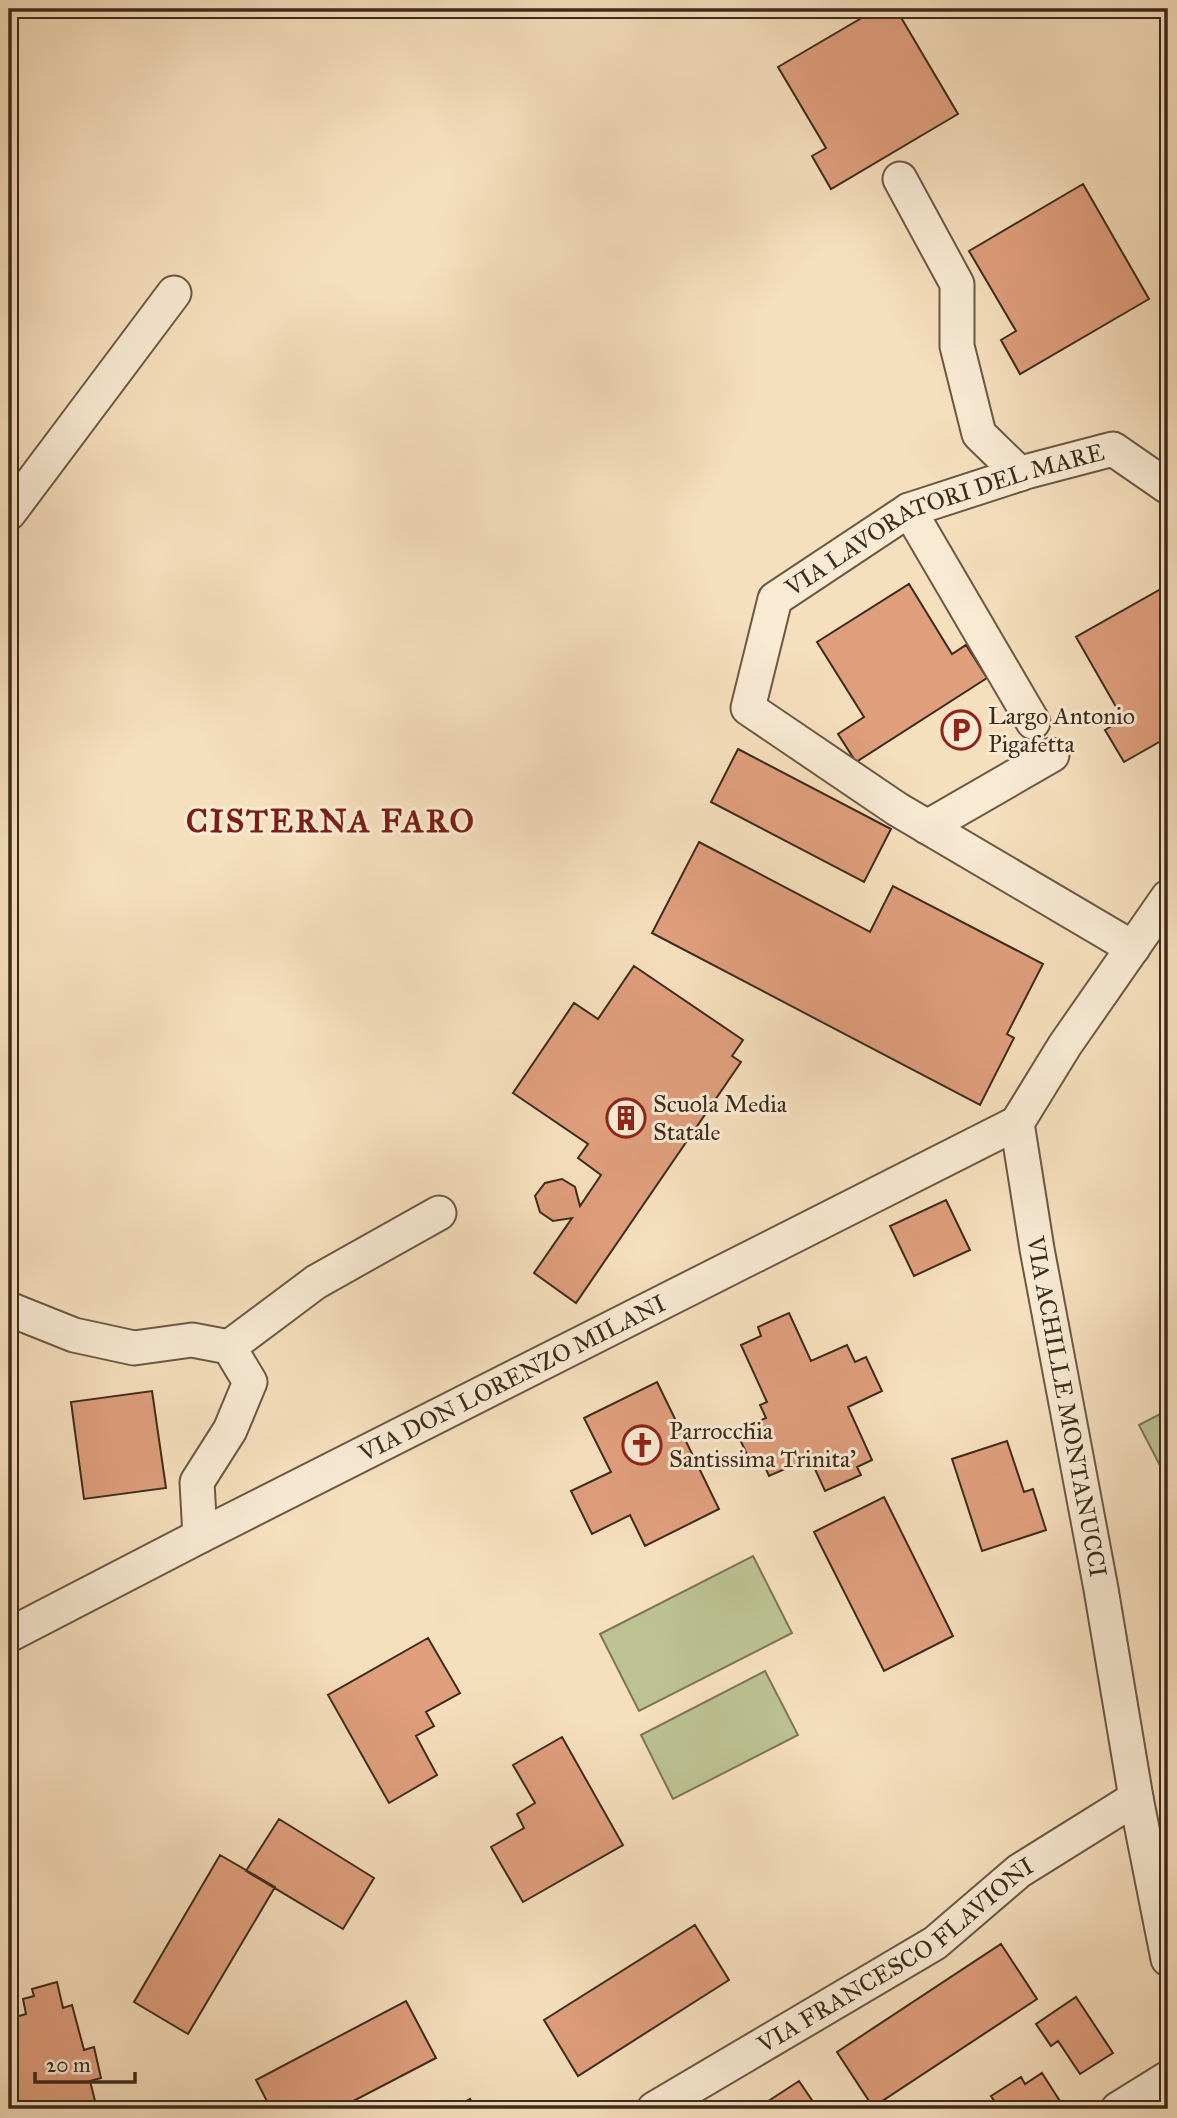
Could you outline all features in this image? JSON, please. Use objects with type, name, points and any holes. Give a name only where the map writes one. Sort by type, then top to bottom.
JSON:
[{"type":"street","points":[[900,179],[957,284],[957,346],[979,434],[1020,474]]},
{"type":"street","points":[[9,513],[174,293]]},
{"type":"street","name":"VIA LAVORATORI DEL MARE","points":[[1133,948],[927,827],[748,708],[775,599],[909,510],[1020,474],[1113,449],[1168,487]]},
{"type":"street","points":[[909,510],[1032,722]]},
{"type":"street","points":[[927,827],[1052,755]]},
{"type":"street","points":[[1017,1123],[1065,1045],[1168,897]]},
{"type":"street","name":"VIA DON LORENZO MILANI","points":[[9,1635],[1017,1123]]},
{"type":"street","name":"VIA ACHILLE MONTANUCCI","points":[[1017,1123],[1037,1249],[1101,1589],[1136,1798],[1168,1959]]},
{"type":"street","points":[[9,1309],[74,1335],[134,1348],[192,1340],[229,1347],[316,1282],[439,1213]]},
{"type":"street","points":[[200,1536],[197,1482],[230,1430],[250,1382],[229,1347]]},
{"type":"street","name":"VIA FRANCESCO FLAVIONI","points":[[654,2109],[935,1943],[1019,1871],[1136,1798]]},
{"type":"street","points":[[1118,2109],[1168,2078]]},
{"type":"green space","points":[[1168,1410],[1168,1481],[1139,1425]]},
{"type":"green space","points":[[753,1556],[792,1633],[639,1711],[600,1634]]},
{"type":"green space","points":[[765,1671],[798,1735],[673,1799],[641,1735]]},
{"type":"building","points":[[877,9],[896,9],[958,114],[831,189],[812,156],[826,148],[778,67]]},
{"type":"building","points":[[1083,184],[1149,299],[1020,374],[1001,340],[1016,331],[969,251]]},
{"type":"building","points":[[909,584],[952,654],[966,645],[987,678],[856,762],[838,734],[864,717],[817,642]]},
{"type":"building","points":[[1168,585],[1168,737],[1124,762],[1105,730],[1123,719],[1076,637]]},
{"type":"building","points":[[738,749],[891,829],[864,882],[711,802]]},
{"type":"building","points":[[699,842],[870,932],[893,886],[1043,964],[1007,1034],[1014,1038],[980,1105],[652,933]]},
{"type":"building","name":"Scuola Media Statale","points":[[634,966],[743,1040],[732,1056],[741,1062],[576,1303],[534,1273],[572,1218],[553,1221],[540,1212],[535,1196],[545,1183],[562,1179],[575,1187],[580,1206],[601,1175],[578,1158],[588,1144],[513,1093],[574,1003],[598,1019]]},
{"type":"building","points":[[946,1200],[970,1250],[914,1276],[890,1226]]},
{"type":"building","points":[[789,1313],[811,1361],[847,1345],[855,1362],[866,1357],[882,1391],[848,1407],[872,1460],[857,1467],[861,1475],[825,1491],[810,1458],[769,1476],[761,1458],[751,1463],[736,1431],[766,1418],[760,1405],[767,1402],[741,1345],[761,1336],[758,1327]]},
{"type":"building","name":"Parrocchia Santissima Trinita'","points":[[657,1382],[719,1509],[645,1546],[630,1515],[592,1534],[571,1491],[611,1472],[584,1418]]},
{"type":"building","points":[[152,1391],[166,1488],[84,1499],[71,1402]]},
{"type":"building","points":[[1007,1441],[1024,1492],[1033,1489],[1046,1530],[982,1551],[952,1459]]},
{"type":"building","points":[[884,1497],[953,1636],[884,1671],[814,1532]]},
{"type":"building","points":[[428,1638],[460,1693],[426,1712],[434,1726],[416,1736],[437,1775],[389,1803],[328,1695]]},
{"type":"building","points":[[562,1737],[623,1845],[523,1902],[491,1847],[524,1828],[517,1814],[535,1803],[513,1765]]},
{"type":"building","points":[[279,1819],[374,1878],[343,1929],[246,1871]]},
{"type":"building","points":[[220,1855],[275,1887],[188,2034],[134,2002]]},
{"type":"building","points":[[695,1925],[729,1980],[578,2076],[544,2020]]},
{"type":"building","points":[[1001,1944],[1037,1999],[873,2107],[837,2052]]},
{"type":"building","points":[[57,1982],[63,2008],[72,2005],[84,2050],[94,2047],[101,2078],[90,2081],[97,2109],[9,2109],[9,2068],[16,2066],[9,2042],[17,2040],[12,2018],[26,2014],[23,1999],[34,1996],[32,1989]]},
{"type":"building","points":[[1076,1997],[1113,2053],[1080,2074],[1058,2041],[1051,2046],[1036,2024]]},
{"type":"building","points":[[406,2001],[436,2058],[338,2109],[271,2109],[256,2080]]},
{"type":"building","points":[[1042,2073],[1065,2109],[999,2109],[991,2096],[1021,2077],[1025,2084]]},
{"type":"building","points":[[799,2081],[818,2109],[756,2109]]},
{"type":"building","points":[[470,2099],[476,2109],[454,2109]]},
{"type":"place","name":"Largo Antonio Pigafetta","points":[[961,730]]},
{"type":"place","name":"Scuola Media Statale","points":[[626,1118]]},
{"type":"place","name":"Parrocchia Santissima Trinita'","points":[[642,1445]]},
{"type":"district","name":"CISTERNA FARO","points":[[331,821]]}]
